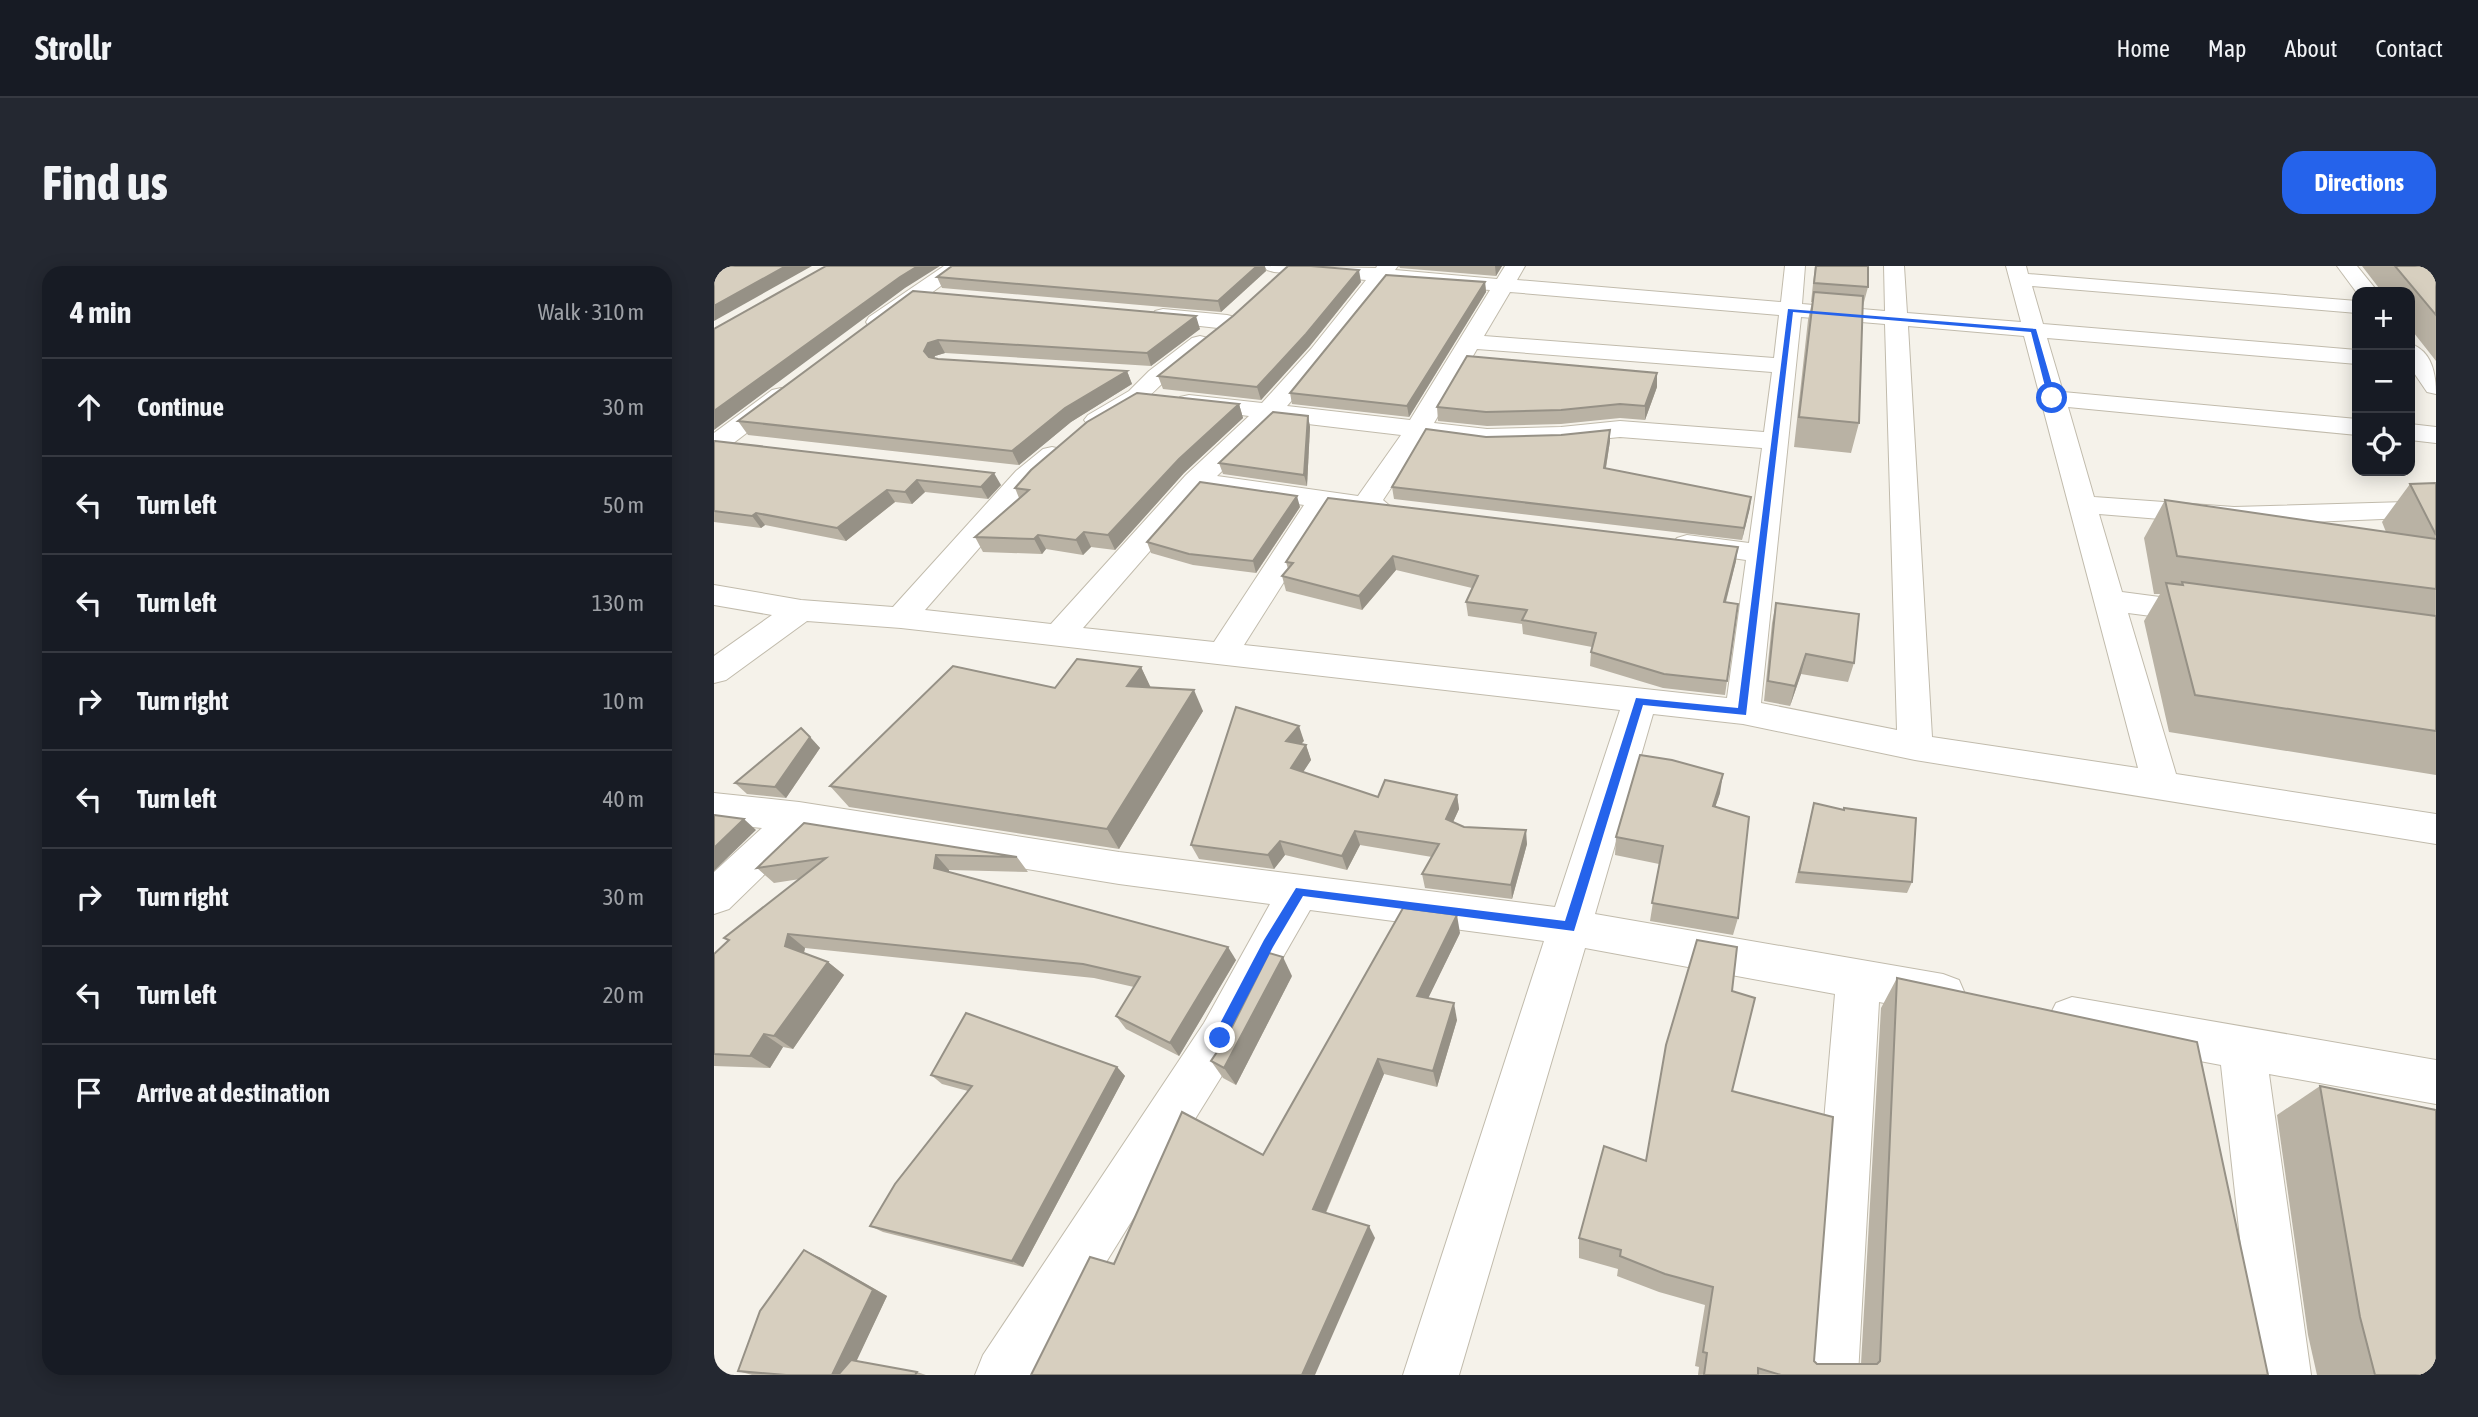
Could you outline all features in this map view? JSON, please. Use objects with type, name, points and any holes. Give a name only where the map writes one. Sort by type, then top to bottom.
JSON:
[{"type":"street","points":[[860,335],[914,294],[958,266]]},
{"type":"street","points":[[1743,712],[1795,266]]},
{"type":"street","points":[[1894,266],[1915,747]]},
{"type":"street","points":[[2347,266],[2363,287]]},
{"type":"street","points":[[1279,271],[1384,271],[1509,276],[1790,310],[2352,357]]},
{"type":"street","points":[[1059,635],[1196,481],[1269,411],[1319,354],[1384,271]]},
{"type":"street","points":[[2161,786],[2017,272],[2352,306]]},
{"type":"street","points":[[1365,506],[1419,428],[1509,276]]},
{"type":"street","points":[[914,294],[955,298]]},
{"type":"street","points":[[901,618],[1026,477],[1134,385],[1157,376],[1247,304]]},
{"type":"street","points":[[1146,315],[1227,322]]},
{"type":"street","points":[[1472,342],[1785,366]]},
{"type":"street","points":[[2415,361],[2436,387]]},
{"type":"street","points":[[717,444],[795,384]]},
{"type":"street","points":[[1134,385],[1269,411],[1487,437],[1561,435],[1620,429],[1776,441]]},
{"type":"street","points":[[2052,398],[2352,427]]},
{"type":"street","points":[[2415,433],[2436,435]]},
{"type":"street","points":[[717,444],[759,447]]},
{"type":"street","points":[[999,474],[1026,477]]},
{"type":"street","points":[[1196,481],[1406,510]]},
{"type":"street","points":[[1223,653],[1322,499]]},
{"type":"street","points":[[2082,504],[2234,516],[2406,510],[2436,513]]},
{"type":"street","points":[[1666,541],[1761,553]]},
{"type":"street","points":[[714,595],[801,610],[1059,635],[1743,712],[1915,747],[2436,829]]},
{"type":"street","points":[[2109,600],[2232,617]]},
{"type":"street","points":[[714,672],[801,610]]},
{"type":"street","points":[[1431,1375],[1640,701]]},
{"type":"street","points":[[714,808],[799,817],[1119,868],[1569,927],[1981,1001]]},
{"type":"street","points":[[714,897],[799,817]]},
{"type":"street","points":[[1003,1375],[1220,1038],[1268,944],[1300,891]]},
{"type":"street","points":[[1830,1375],[1858,979]]},
{"type":"street","points":[[2036,1011],[2436,1082]]},
{"type":"street","points":[[2242,1048],[2283,1375]]},
{"type":"building","points":[[714,266],[786,266],[714,306]]},
{"type":"building","points":[[826,266],[918,266],[714,411],[714,329]]},
{"type":"building","points":[[952,266],[1257,266],[1218,301],[937,277]]},
{"type":"building","points":[[1288,266],[1359,270],[1306,334],[1257,387],[1158,376],[1233,316]]},
{"type":"building","points":[[1816,266],[1868,266],[1868,287],[1814,283]]},
{"type":"building","points":[[2395,266],[2436,266],[2436,315],[2415,287]]},
{"type":"building","points":[[1386,275],[1485,282],[1407,406],[1290,393]]},
{"type":"building","points":[[913,291],[1196,316],[1147,353],[938,340],[928,343],[924,351],[929,357],[938,359],[1127,371],[1065,408],[1012,451],[738,421]]},
{"type":"building","points":[[1814,292],[1863,296],[1859,423],[1799,417]]},
{"type":"building","points":[[1467,356],[1657,373],[1645,406],[1620,404],[1561,410],[1486,412],[1437,407]]},
{"type":"building","points":[[1137,393],[1239,404],[1179,459],[1108,535],[1084,532],[1076,540],[1038,535],[1034,539],[975,537],[1029,490],[1015,488],[1031,470],[1087,422]]},
{"type":"building","points":[[1273,412],[1308,416],[1304,475],[1219,463]]},
{"type":"building","points":[[1426,429],[1486,437],[1561,435],[1610,430],[1604,468],[1751,497],[1744,528],[1392,487]]},
{"type":"building","points":[[714,441],[994,473],[981,487],[917,480],[905,492],[887,490],[837,528],[756,513],[752,516],[714,511]]},
{"type":"building","points":[[1200,482],[1297,496],[1253,561],[1189,554],[1147,542]]},
{"type":"building","points":[[2436,483],[2436,535],[2410,484]]},
{"type":"building","points":[[1328,498],[1738,547],[1724,602],[1738,604],[1727,681],[1664,674],[1591,652],[1596,633],[1522,620],[1527,610],[1466,602],[1478,576],[1393,556],[1359,596],[1282,576],[1293,563],[1286,562]]},
{"type":"building","points":[[2165,500],[2436,539],[2436,589],[2177,556]]},
{"type":"building","points":[[2182,582],[2436,616],[2436,731],[2195,695],[2166,583],[2183,585]]},
{"type":"building","points":[[1776,603],[1859,614],[1854,663],[1806,654],[1795,686],[1768,681]]},
{"type":"building","points":[[1077,659],[1141,667],[1127,686],[1194,690],[1107,829],[830,786],[953,666],[1055,688]]},
{"type":"building","points":[[1236,707],[1299,726],[1286,741],[1306,745],[1291,768],[1378,797],[1385,780],[1457,795],[1446,819],[1464,827],[1526,830],[1511,885],[1422,874],[1439,844],[1355,831],[1342,856],[1280,841],[1268,855],[1191,845]]},
{"type":"building","points":[[801,728],[810,737],[775,787],[735,783]]},
{"type":"building","points":[[1640,755],[1672,760],[1723,774],[1713,806],[1749,817],[1738,918],[1652,903],[1663,846],[1616,837]]},
{"type":"building","points":[[1814,803],[1844,810],[1916,818],[1912,882],[1799,872]]},
{"type":"building","points":[[714,815],[744,819],[714,848]]},
{"type":"building","points":[[804,823],[1017,857],[936,855],[934,868],[1228,947],[1170,1043],[1116,1016],[1140,977],[1083,964],[788,934],[785,946],[828,962],[774,1036],[764,1034],[750,1056],[714,1054],[714,954],[729,940],[724,938],[826,858],[757,868]]},
{"type":"building","points":[[1403,908],[1457,915],[1417,996],[1454,1003],[1433,1071],[1378,1059],[1313,1209],[1369,1226],[1302,1375],[1031,1375],[1090,1257],[1114,1264],[1182,1112],[1263,1155]]},
{"type":"building","points":[[1697,940],[1737,947],[1732,991],[1755,998],[1732,1091],[1833,1117],[1814,1361],[1817,1364],[1877,1364],[1880,1361],[1897,978],[2197,1042],[2268,1375],[1781,1375],[1758,1368],[1758,1375],[1704,1375],[1707,1353],[1703,1352],[1713,1287],[1665,1274],[1620,1256],[1621,1250],[1579,1238],[1604,1146],[1646,1161],[1666,1045]]},
{"type":"building","points":[[1269,953],[1283,957],[1224,1068],[1211,1061],[1227,1037]]},
{"type":"building","points":[[966,1013],[1117,1067],[1012,1261],[870,1226],[895,1184],[972,1086],[931,1075]]},
{"type":"building","points":[[2320,1086],[2436,1110],[2436,1375],[2375,1375],[2360,1317]]},
{"type":"building","points":[[804,1250],[873,1290],[832,1375],[738,1371],[760,1311]]},
{"type":"building","points":[[851,1360],[917,1372],[915,1375],[838,1375]]},
{"type":"route","points":[[1220,1038],[1268,944],[1300,891],[1569,927],[1640,701],[1743,712],[1790,310],[2033,330],[2052,398]]}]
